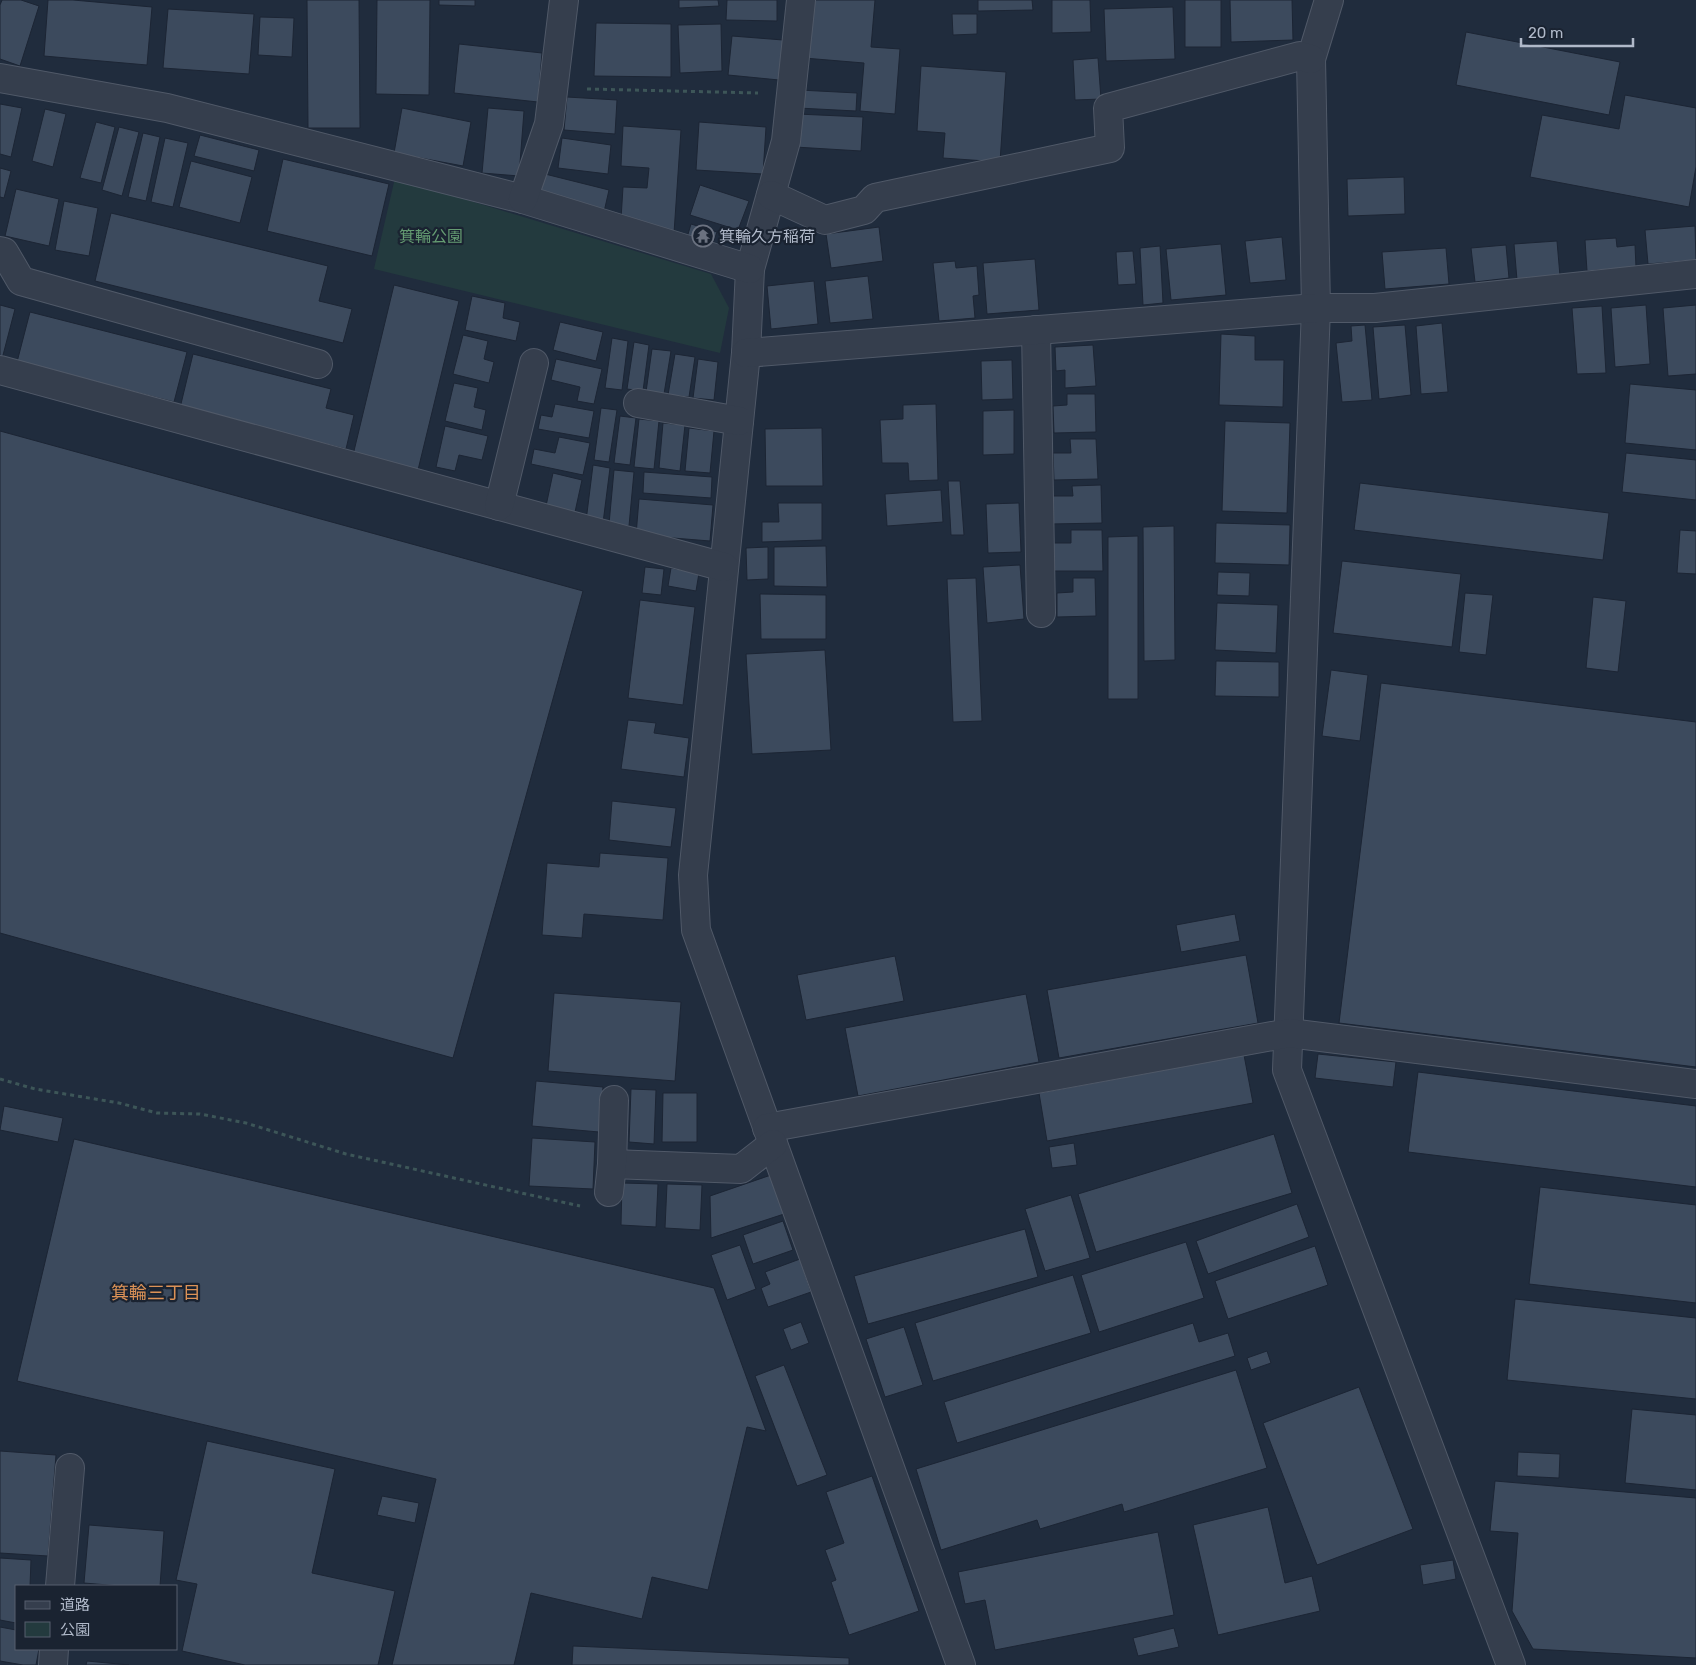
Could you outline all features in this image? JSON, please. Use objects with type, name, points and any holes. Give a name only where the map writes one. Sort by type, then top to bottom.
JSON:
[{"type":"street","points":[[523,199],[549,124],[564,0]]},
{"type":"street","points":[[801,0],[786,141],[750,268],[746,353],[693,875],[696,930],[961,1665]]},
{"type":"street","points":[[1329,0],[1311,58],[1316,308],[1288,1070],[1511,1665]]},
{"type":"street","points":[[770,195],[825,220],[864,210],[875,198],[1110,148],[1108,108],[1300,56],[1311,58]]},
{"type":"street","points":[[0,78],[168,108],[523,199],[750,268]]},
{"type":"street","points":[[0,250],[4,252],[21,281],[318,364]]},
{"type":"street","points":[[746,353],[1316,308],[1375,308],[1696,274]]},
{"type":"street","points":[[1036,330],[1041,613]]},
{"type":"street","points":[[499,506],[534,362]]},
{"type":"street","points":[[0,370],[724,567]]},
{"type":"street","points":[[638,404],[739,421]]},
{"type":"street","points":[[612,1164],[741,1169],[770,1136],[1289,1033],[1696,1084]]},
{"type":"street","points":[[609,1192],[614,1100]]},
{"type":"street","points":[[60,1585],[70,1468]]},
{"type":"street","points":[[53,1665],[54,1650]]},
{"type":"path","points":[[554,87],[692,93],[791,94]]},
{"type":"path","points":[[0,1080],[35,1089],[120,1103],[156,1113],[200,1114],[246,1123],[346,1154],[581,1206],[609,1192]]},
{"type":"green space","name":"箕輪公園","points":[[395,178],[711,274],[729,308],[720,353],[374,269]]},
{"type":"building","points":[[2,0],[21,0],[39,6],[20,66],[0,59],[0,5]]},
{"type":"building","points":[[48,0],[73,0],[152,7],[147,65],[44,56]]},
{"type":"building","points":[[307,0],[359,0],[360,128],[308,128]]},
{"type":"building","points":[[377,0],[430,0],[429,95],[376,94]]},
{"type":"building","points":[[439,0],[475,0],[475,6],[439,5]]},
{"type":"building","points":[[679,0],[718,0],[719,6],[679,8]]},
{"type":"building","points":[[727,0],[777,0],[777,21],[726,20]]},
{"type":"building","points":[[808,0],[875,0],[871,47],[900,49],[895,114],[860,111],[864,63],[804,58]]},
{"type":"building","points":[[978,0],[1032,0],[1033,10],[978,11]]},
{"type":"building","points":[[1052,0],[1090,0],[1091,32],[1052,33]]},
{"type":"building","points":[[1185,0],[1221,0],[1221,47],[1185,47]]},
{"type":"building","points":[[1230,0],[1292,0],[1293,40],[1231,42]]},
{"type":"building","points":[[1173,7],[1175,59],[1106,61],[1104,9]]},
{"type":"building","points":[[168,9],[254,14],[249,74],[163,68]]},
{"type":"building","points":[[952,14],[977,14],[977,34],[953,35]]},
{"type":"building","points":[[260,17],[294,18],[292,57],[258,55]]},
{"type":"building","points":[[596,23],[671,24],[671,77],[594,76]]},
{"type":"building","points":[[721,24],[722,71],[680,73],[678,25]]},
{"type":"building","points":[[1466,32],[1620,62],[1609,115],[1456,85]]},
{"type":"building","points":[[732,36],[783,40],[779,80],[728,75]]},
{"type":"building","points":[[459,44],[542,53],[538,102],[454,93]]},
{"type":"building","points":[[1098,58],[1101,99],[1075,100],[1073,60]]},
{"type":"building","points":[[921,66],[1006,72],[1000,162],[943,158],[945,133],[917,131]]},
{"type":"building","points":[[799,90],[857,93],[856,111],[798,108]]},
{"type":"building","points":[[1625,95],[1696,108],[1696,167],[1689,207],[1530,177],[1542,115],[1619,129]]},
{"type":"building","points":[[567,97],[617,100],[615,134],[564,130]]},
{"type":"building","points":[[0,104],[22,108],[11,157],[0,154]]},
{"type":"building","points":[[402,108],[471,122],[463,166],[394,153]]},
{"type":"building","points":[[488,108],[524,111],[519,176],[482,173]]},
{"type":"building","points":[[45,109],[66,114],[53,167],[32,161]]},
{"type":"building","points":[[797,114],[863,117],[861,151],[795,147]]},
{"type":"building","points":[[96,122],[115,127],[101,183],[80,178]]},
{"type":"building","points":[[699,122],[766,127],[763,174],[696,170]]},
{"type":"building","points":[[623,126],[681,130],[674,233],[621,219],[623,187],[647,188],[649,168],[621,166]]},
{"type":"building","points":[[119,127],[139,132],[122,196],[102,190]]},
{"type":"building","points":[[143,133],[160,137],[146,201],[128,197]]},
{"type":"building","points":[[200,135],[259,150],[254,171],[194,156]]},
{"type":"building","points":[[165,138],[188,143],[173,207],[151,202]]},
{"type":"building","points":[[562,138],[611,145],[608,174],[558,168]]},
{"type":"building","points":[[283,159],[389,184],[372,256],[267,231]]},
{"type":"building","points":[[191,161],[252,177],[240,223],[179,207]]},
{"type":"building","points":[[0,168],[11,171],[4,198],[0,197]]},
{"type":"building","points":[[545,174],[609,190],[604,212],[539,196]]},
{"type":"building","points":[[1404,177],[1405,214],[1348,216],[1347,179]]},
{"type":"building","points":[[700,185],[749,201],[738,230],[690,215]]},
{"type":"building","points":[[16,189],[59,199],[49,246],[5,236]]},
{"type":"building","points":[[64,201],[98,208],[89,256],[55,250]]},
{"type":"building","points":[[111,213],[328,266],[319,301],[352,309],[343,343],[95,281]]},
{"type":"building","points":[[691,224],[717,232],[711,249],[686,241]]},
{"type":"building","points":[[1695,226],[1696,260],[1648,264],[1645,230]]},
{"type":"building","points":[[879,227],[883,261],[831,268],[826,234]]},
{"type":"building","points":[[1282,237],[1286,280],[1250,283],[1245,241]]},
{"type":"building","points":[[1616,238],[1617,247],[1635,245],[1636,267],[1587,271],[1585,240]]},
{"type":"building","points":[[1557,241],[1560,276],[1517,280],[1514,244]]},
{"type":"building","points":[[1221,244],[1226,295],[1171,300],[1166,249]]},
{"type":"building","points":[[1506,245],[1509,278],[1475,282],[1471,248]]},
{"type":"building","points":[[1160,246],[1163,303],[1143,305],[1140,248]]},
{"type":"building","points":[[1446,248],[1449,284],[1385,289],[1382,252]]},
{"type":"building","points":[[1133,251],[1136,284],[1118,285],[1116,252]]},
{"type":"building","points":[[1035,259],[1039,310],[987,314],[983,263]]},
{"type":"building","points":[[955,261],[956,268],[977,266],[979,295],[973,296],[975,318],[939,321],[933,263]]},
{"type":"building","points":[[868,276],[873,319],[830,323],[825,281]]},
{"type":"building","points":[[814,281],[818,324],[771,329],[767,286]]},
{"type":"building","points":[[394,285],[459,301],[418,470],[353,455]]},
{"type":"building","points":[[472,296],[505,303],[503,318],[520,322],[516,341],[465,330]]},
{"type":"building","points":[[0,305],[15,309],[2,359],[0,358]]},
{"type":"building","points":[[1646,305],[1650,364],[1615,367],[1611,308]]},
{"type":"building","points":[[1696,305],[1696,374],[1668,376],[1663,308]]},
{"type":"building","points":[[1602,306],[1606,373],[1577,374],[1572,308]]},
{"type":"building","points":[[30,312],[187,352],[174,402],[17,362]]},
{"type":"building","points":[[560,322],[603,332],[596,361],[553,350]]},
{"type":"building","points":[[1442,323],[1448,392],[1421,394],[1416,326]]},
{"type":"building","points":[[1365,325],[1372,400],[1342,402],[1336,343],[1352,341],[1351,326]]},
{"type":"building","points":[[1405,325],[1411,395],[1379,399],[1373,327]]},
{"type":"building","points":[[1221,334],[1255,336],[1255,360],[1284,360],[1283,407],[1219,405]]},
{"type":"building","points":[[463,335],[488,341],[484,359],[494,362],[489,383],[453,374]]},
{"type":"building","points":[[612,338],[628,341],[622,390],[605,388]]},
{"type":"building","points":[[634,342],[649,345],[643,391],[627,389]]},
{"type":"building","points":[[1093,345],[1096,386],[1065,388],[1065,370],[1056,371],[1055,347]]},
{"type":"building","points":[[652,349],[671,351],[664,394],[646,392]]},
{"type":"building","points":[[193,354],[331,389],[326,408],[354,415],[346,449],[180,408]]},
{"type":"building","points":[[675,354],[695,357],[689,397],[668,395]]},
{"type":"building","points":[[556,359],[602,369],[594,404],[577,401],[580,387],[551,380]]},
{"type":"building","points":[[698,359],[718,362],[714,400],[693,398]]},
{"type":"building","points":[[1012,360],[1013,399],[982,400],[981,361]]},
{"type":"building","points":[[454,383],[478,388],[474,407],[486,410],[482,430],[445,421]]},
{"type":"building","points":[[1630,384],[1696,390],[1696,450],[1625,443]]},
{"type":"building","points":[[1067,394],[1095,394],[1096,432],[1054,433],[1053,406],[1067,405]]},
{"type":"building","points":[[555,404],[594,411],[589,438],[538,429],[541,415],[552,417]]},
{"type":"building","points":[[936,404],[938,480],[909,481],[908,463],[882,463],[880,420],[903,419],[903,405]]},
{"type":"building","points":[[601,408],[617,410],[609,462],[594,460]]},
{"type":"building","points":[[1014,410],[1014,454],[983,455],[983,411]]},
{"type":"building","points":[[620,416],[636,418],[630,465],[614,463]]},
{"type":"building","points":[[639,419],[659,421],[654,469],[634,467]]},
{"type":"building","points":[[1225,421],[1290,423],[1287,513],[1222,511]]},
{"type":"building","points":[[663,423],[685,425],[680,471],[659,468]]},
{"type":"building","points":[[445,426],[488,436],[482,460],[459,455],[455,471],[436,467]]},
{"type":"building","points":[[689,428],[714,431],[710,473],[685,471]]},
{"type":"building","points":[[822,428],[823,486],[766,486],[765,429]]},
{"type":"building","points":[[0,431],[583,591],[453,1058],[0,933]]},
{"type":"building","points":[[559,437],[590,443],[583,475],[531,464],[534,449],[555,453]]},
{"type":"building","points":[[1070,439],[1096,439],[1098,479],[1054,480],[1053,453],[1071,453]]},
{"type":"building","points":[[1626,453],[1696,460],[1696,500],[1622,492]]},
{"type":"building","points":[[593,465],[610,468],[603,523],[586,521]]},
{"type":"building","points":[[614,470],[634,472],[629,526],[609,524]]},
{"type":"building","points":[[644,472],[712,477],[711,498],[643,493]]},
{"type":"building","points":[[553,473],[582,480],[575,512],[546,506]]},
{"type":"building","points":[[948,481],[960,481],[964,535],[951,535]]},
{"type":"building","points":[[1360,483],[1609,513],[1603,560],[1354,530]]},
{"type":"building","points":[[1101,485],[1102,523],[1051,524],[1050,496],[1073,496],[1072,486]]},
{"type":"building","points":[[941,490],[943,522],[887,526],[885,494]]},
{"type":"building","points":[[639,499],[713,505],[710,541],[636,535]]},
{"type":"building","points":[[778,503],[822,503],[822,540],[762,542],[762,522],[779,522]]},
{"type":"building","points":[[1019,503],[1021,552],[988,553],[986,504]]},
{"type":"building","points":[[1216,523],[1290,525],[1289,565],[1215,563]]},
{"type":"building","points":[[1174,526],[1175,660],[1144,661],[1143,527]]},
{"type":"building","points":[[1071,530],[1102,530],[1103,571],[1053,571],[1052,543],[1071,543]]},
{"type":"building","points":[[1680,530],[1696,531],[1696,574],[1677,573]]},
{"type":"building","points":[[1138,536],[1138,699],[1108,699],[1108,537]]},
{"type":"building","points":[[826,546],[827,587],[774,586],[774,547]]},
{"type":"building","points":[[768,547],[768,579],[747,580],[746,548]]},
{"type":"building","points":[[1342,561],[1461,574],[1452,647],[1333,633]]},
{"type":"building","points":[[1020,565],[1024,619],[987,623],[983,567]]},
{"type":"building","points":[[645,567],[664,569],[661,595],[642,593]]},
{"type":"building","points":[[671,568],[699,573],[696,591],[668,586]]},
{"type":"building","points":[[1218,572],[1250,573],[1249,596],[1217,595]]},
{"type":"building","points":[[976,578],[982,721],[953,722],[947,579]]},
{"type":"building","points":[[1073,578],[1095,578],[1096,616],[1057,617],[1057,593],[1073,592]]},
{"type":"building","points":[[1465,593],[1493,595],[1486,655],[1459,652]]},
{"type":"building","points":[[760,594],[826,595],[826,639],[761,639]]},
{"type":"building","points":[[1593,597],[1626,601],[1618,672],[1586,668]]},
{"type":"building","points":[[640,600],[695,607],[683,705],[628,698]]},
{"type":"building","points":[[1217,603],[1278,605],[1276,653],[1215,650]]},
{"type":"building","points":[[825,650],[831,750],[752,754],[746,654]]},
{"type":"building","points":[[1216,661],[1279,662],[1279,697],[1215,696]]},
{"type":"building","points":[[1331,670],[1368,675],[1360,741],[1322,736]]},
{"type":"building","points":[[1381,683],[1696,722],[1696,1067],[1339,1023]]},
{"type":"building","points":[[628,720],[656,723],[654,733],[689,738],[684,777],[621,769]]},
{"type":"building","points":[[612,801],[676,808],[671,847],[609,840]]},
{"type":"building","points":[[600,853],[668,858],[663,920],[584,914],[582,938],[542,935],[547,863],[599,867]]},
{"type":"building","points":[[1235,914],[1240,941],[1181,952],[1176,925]]},
{"type":"building","points":[[1246,955],[1258,1023],[1059,1058],[1047,990]]},
{"type":"building","points":[[895,956],[904,1001],[806,1020],[797,975]]},
{"type":"building","points":[[554,993],[681,1002],[675,1081],[548,1071]]},
{"type":"building","points":[[1026,994],[1039,1062],[858,1096],[845,1028]]},
{"type":"building","points":[[1318,1054],[1396,1062],[1393,1087],[1315,1078]]},
{"type":"building","points":[[1244,1055],[1253,1103],[1047,1141],[1039,1093]]},
{"type":"building","points":[[1418,1072],[1696,1106],[1696,1187],[1408,1152]]},
{"type":"building","points":[[536,1081],[603,1087],[599,1132],[532,1126]]},
{"type":"building","points":[[631,1089],[656,1090],[654,1144],[629,1142]]},
{"type":"building","points":[[663,1093],[697,1093],[697,1142],[662,1142]]},
{"type":"building","points":[[4,1106],[63,1118],[58,1142],[0,1130]]},
{"type":"building","points":[[1274,1134],[1292,1193],[1096,1252],[1078,1194]]},
{"type":"building","points":[[532,1138],[595,1142],[593,1189],[529,1186]]},
{"type":"building","points":[[74,1139],[714,1288],[766,1431],[747,1427],[708,1590],[652,1577],[642,1619],[531,1593],[514,1665],[392,1665],[436,1479],[17,1381]]},
{"type":"building","points":[[1074,1143],[1077,1165],[1052,1168],[1049,1147]]},
{"type":"building","points":[[771,1175],[784,1214],[711,1238],[710,1196]]},
{"type":"building","points":[[622,1183],[658,1184],[656,1227],[621,1225]]},
{"type":"building","points":[[667,1184],[702,1185],[700,1230],[665,1228]]},
{"type":"building","points":[[1540,1187],[1696,1205],[1696,1303],[1529,1284]]},
{"type":"building","points":[[1071,1195],[1090,1258],[1045,1271],[1025,1209]]},
{"type":"building","points":[[1297,1204],[1309,1237],[1208,1274],[1196,1241]]},
{"type":"building","points":[[783,1221],[793,1250],[753,1264],[743,1235]]},
{"type":"building","points":[[1025,1229],[1038,1277],[868,1324],[854,1276]]},
{"type":"building","points":[[1186,1242],[1204,1298],[1099,1332],[1081,1275]]},
{"type":"building","points":[[740,1245],[756,1289],[727,1300],[711,1255]]},
{"type":"building","points":[[1315,1246],[1328,1285],[1228,1319],[1215,1281]]},
{"type":"building","points":[[800,1259],[811,1292],[768,1307],[761,1288],[770,1284],[765,1272]]},
{"type":"building","points":[[1073,1275],[1091,1333],[933,1381],[915,1323]]},
{"type":"building","points":[[1515,1299],[1696,1318],[1696,1399],[1507,1380]]},
{"type":"building","points":[[801,1322],[809,1343],[791,1350],[783,1329]]},
{"type":"building","points":[[1193,1323],[1199,1342],[1228,1333],[1235,1356],[957,1443],[944,1402]]},
{"type":"building","points":[[904,1327],[923,1385],[885,1397],[866,1339]]},
{"type":"building","points":[[1267,1351],[1271,1363],[1251,1370],[1247,1358]]},
{"type":"building","points":[[784,1365],[827,1475],[797,1486],[755,1376]]},
{"type":"building","points":[[1236,1370],[1267,1468],[1124,1512],[1122,1504],[1040,1529],[1037,1520],[941,1550],[916,1469]]},
{"type":"building","points":[[1359,1387],[1413,1529],[1317,1565],[1263,1423]]},
{"type":"building","points":[[1632,1409],[1696,1415],[1696,1490],[1625,1483]]},
{"type":"building","points":[[207,1441],[335,1469],[312,1573],[395,1591],[378,1665],[245,1665],[182,1651],[197,1584],[176,1580]]},
{"type":"building","points":[[0,1451],[56,1455],[48,1556],[0,1553]]},
{"type":"building","points":[[1518,1452],[1560,1454],[1559,1478],[1517,1476]]},
{"type":"building","points":[[872,1476],[919,1611],[849,1635],[831,1582],[836,1580],[825,1550],[844,1543],[826,1492]]},
{"type":"building","points":[[1495,1481],[1696,1498],[1696,1658],[1533,1649],[1512,1611],[1518,1533],[1490,1531]]},
{"type":"building","points":[[382,1496],[419,1503],[415,1523],[377,1515]]},
{"type":"building","points":[[1268,1507],[1285,1583],[1312,1576],[1320,1611],[1218,1635],[1193,1525]]},
{"type":"building","points":[[89,1525],[164,1531],[160,1585],[84,1583]]},
{"type":"building","points":[[1158,1532],[1174,1615],[995,1650],[985,1600],[965,1604],[958,1572]]},
{"type":"building","points":[[0,1558],[31,1560],[30,1585],[15,1585],[15,1623],[0,1620]]},
{"type":"building","points":[[1453,1560],[1456,1579],[1423,1585],[1420,1565]]},
{"type":"building","points":[[0,1627],[15,1630],[15,1650],[39,1650],[36,1665],[0,1661]]},
{"type":"building","points":[[1174,1628],[1179,1647],[1138,1656],[1133,1638]]},
{"type":"building","points":[[573,1646],[849,1658],[849,1665],[572,1665]]},
{"type":"building","points":[[87,1661],[129,1665],[86,1665]]},
{"type":"place","name":"箕輪久方稲荷","points":[[703,236]]},
{"type":"district","name":"箕輪三丁目","points":[[156,1293]]}]
